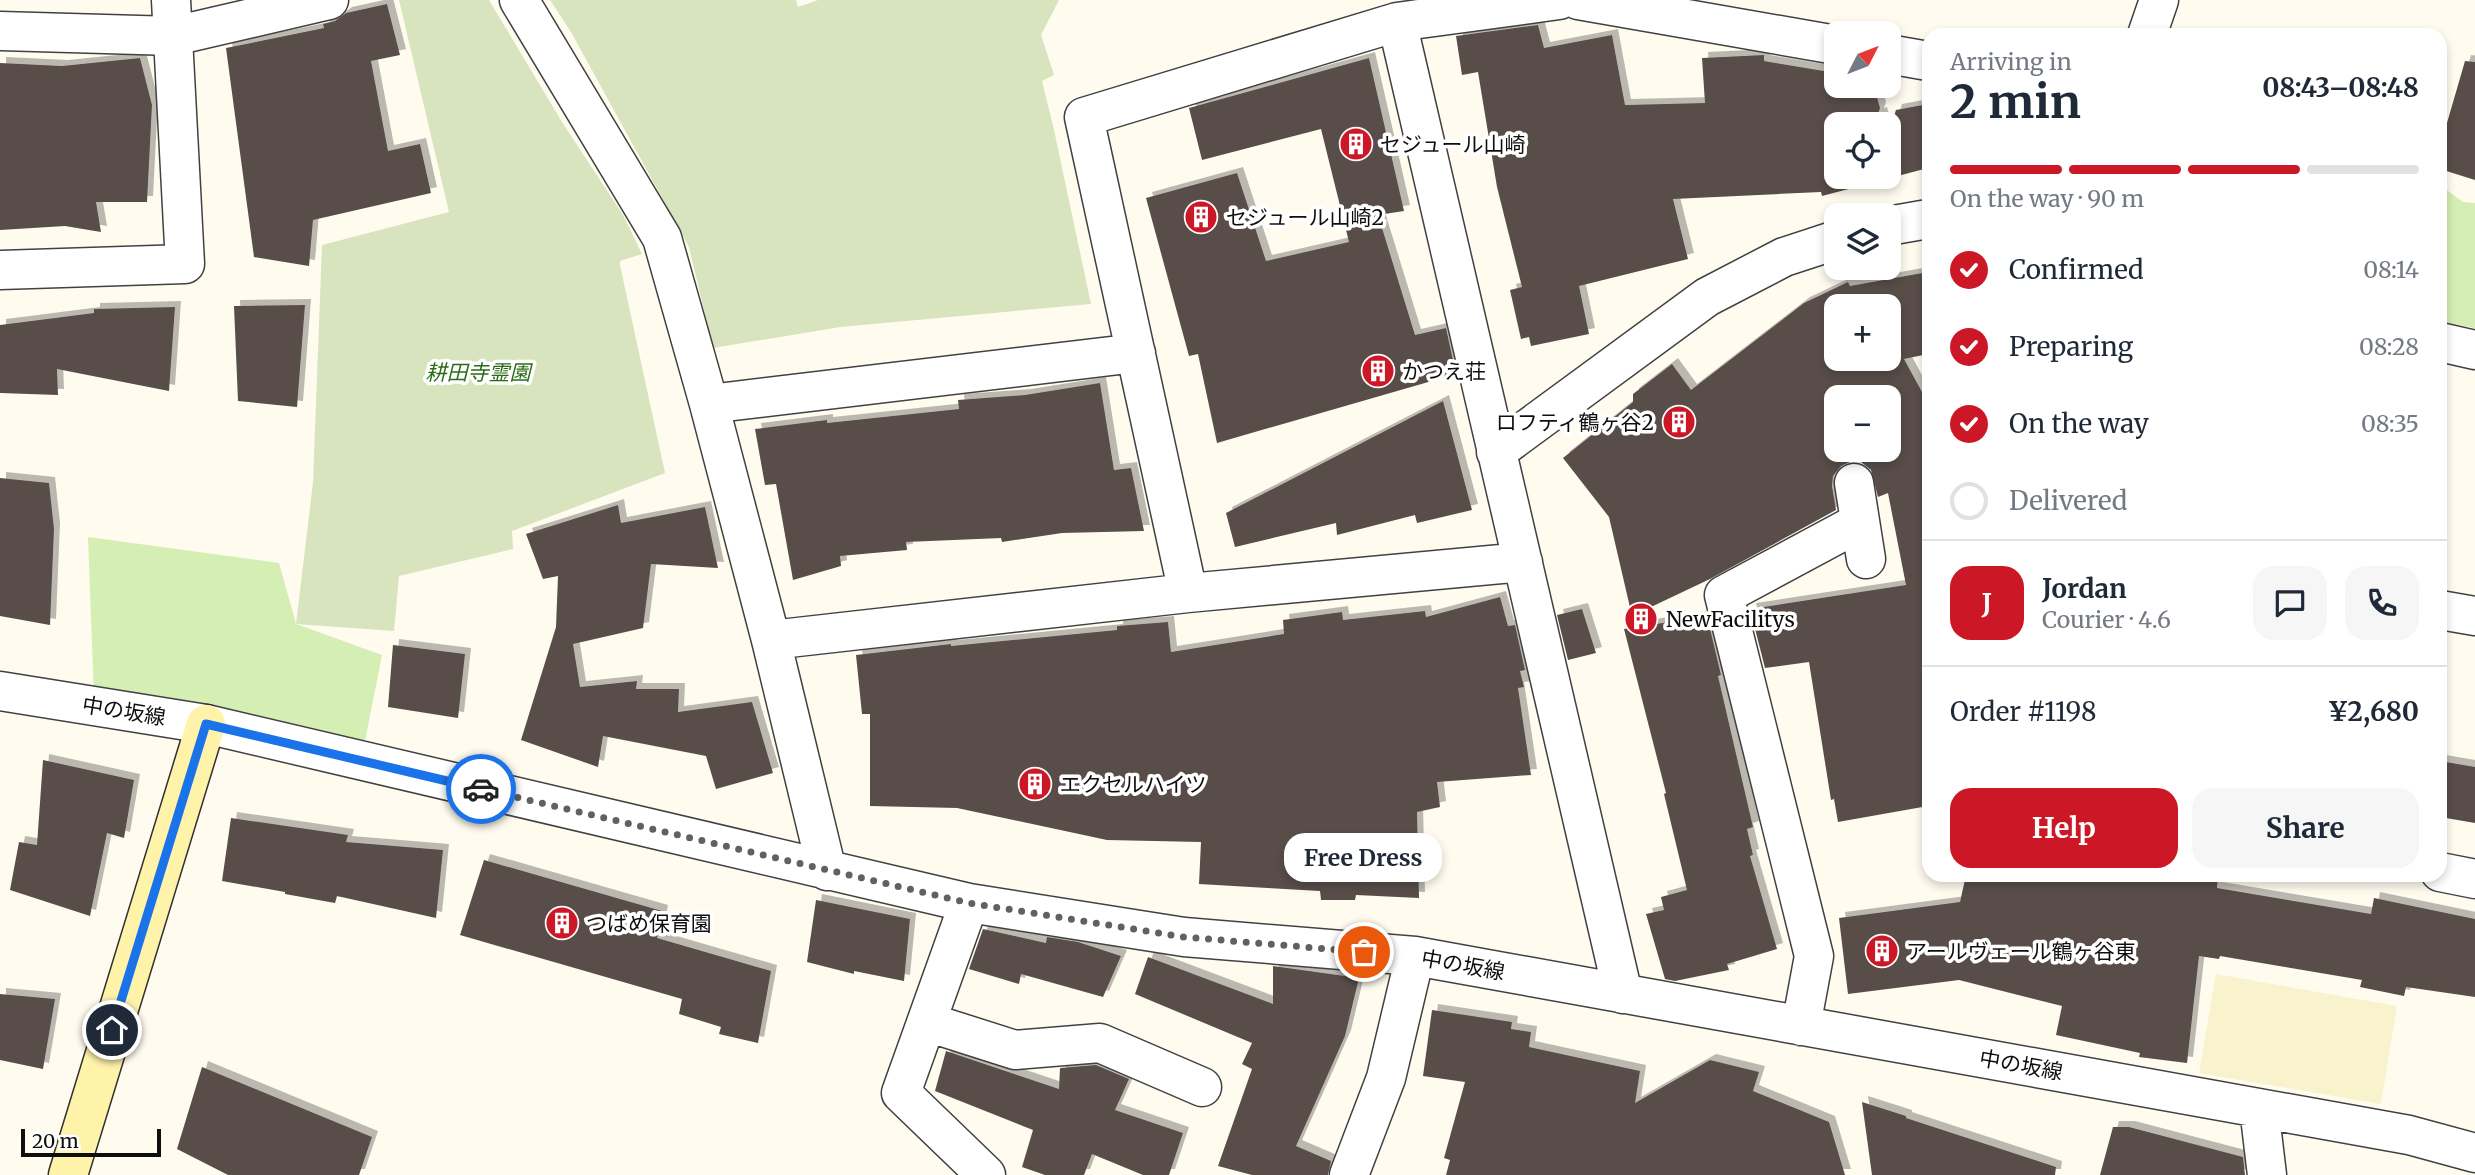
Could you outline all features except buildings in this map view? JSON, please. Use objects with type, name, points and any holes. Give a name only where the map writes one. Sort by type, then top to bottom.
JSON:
[{"type":"street","points":[[0,31],[172,18],[329,0]]},
{"type":"street","points":[[519,0],[662,238],[771,640],[827,871]]},
{"type":"street","points":[[1188,593],[1084,117],[1397,22],[1559,0]]},
{"type":"street","points":[[1578,0],[1824,43]]},
{"type":"street","points":[[2149,28],[2159,0]]},
{"type":"street","points":[[0,271],[185,264],[172,18]]},
{"type":"street","points":[[1397,22],[1623,993]]},
{"type":"street","points":[[1901,56],[1922,60]]},
{"type":"street","points":[[1901,224],[1922,220]]},
{"type":"street","points":[[1496,452],[1707,297],[1784,257],[1824,244]]},
{"type":"street","points":[[2447,344],[2475,350]]},
{"type":"street","points":[[709,404],[1136,353]]},
{"type":"street","points":[[1854,483],[1866,559]]},
{"type":"street","points":[[1801,1026],[1814,956],[1724,595],[1860,522]]},
{"type":"street","points":[[771,640],[1188,593],[1523,562]]},
{"type":"street","points":[[2447,611],[2475,616]]},
{"type":"street","name":"中の坂線","points":[[0,691],[206,724],[969,903],[1184,937],[1415,956],[2409,1135],[2475,1153]]},
{"type":"street","points":[[68,1175],[206,724]]},
{"type":"street","points":[[2447,873],[2475,879]]},
{"type":"street","points":[[969,903],[901,1093],[986,1175]]},
{"type":"street","points":[[1349,1175],[1387,1078],[1415,956]]},
{"type":"street","points":[[927,1022],[1015,1050],[1100,1043],[1202,1087]]},
{"type":"street","points":[[2259,1108],[2267,1175]]},
{"type":"shaded area","points":[[2216,974],[2397,1006],[2381,1104],[2199,1073]]},
{"type":"green space","name":"耕田寺霊園","points":[[399,0],[489,0],[562,122],[623,215],[642,254],[620,261],[620,265],[665,473],[512,531],[513,549],[399,576],[394,631],[296,624],[313,483],[322,245],[449,212]]},
{"type":"green space","points":[[550,0],[796,0],[798,7],[818,0],[1059,0],[1041,35],[1054,75],[1042,81],[1091,304],[840,327],[713,348],[689,247],[571,32]]},
{"type":"green space","points":[[2447,190],[2463,202],[2475,203],[2475,328],[2447,322]]},
{"type":"green space","points":[[88,537],[279,563],[296,624],[382,655],[364,746],[94,698]]},
{"type":"way so far","points":[[481,789],[969,903],[1184,937],[1364,952]]},
{"type":"place","name":"セジュール山崎","points":[[1356,144]]},
{"type":"place","name":"セジュール山崎2","points":[[1201,217]]},
{"type":"place","name":"かつえ荘","points":[[1378,371]]},
{"type":"place","name":"ロフティ鶴ヶ谷2","points":[[1679,422]]},
{"type":"place","name":"NewFacilitys","points":[[1641,619]]},
{"type":"place","name":"エクセルハイツ","points":[[1035,784]]},
{"type":"place","name":"つばめ保育園","points":[[562,923]]},
{"type":"place","name":"アールヴェール鶴ヶ谷東","points":[[1882,951]]},
{"type":"place","name":"Free Dress","points":[[1364,952]]},
{"type":"route","points":[[112,1030],[206,724],[481,789]]}]
